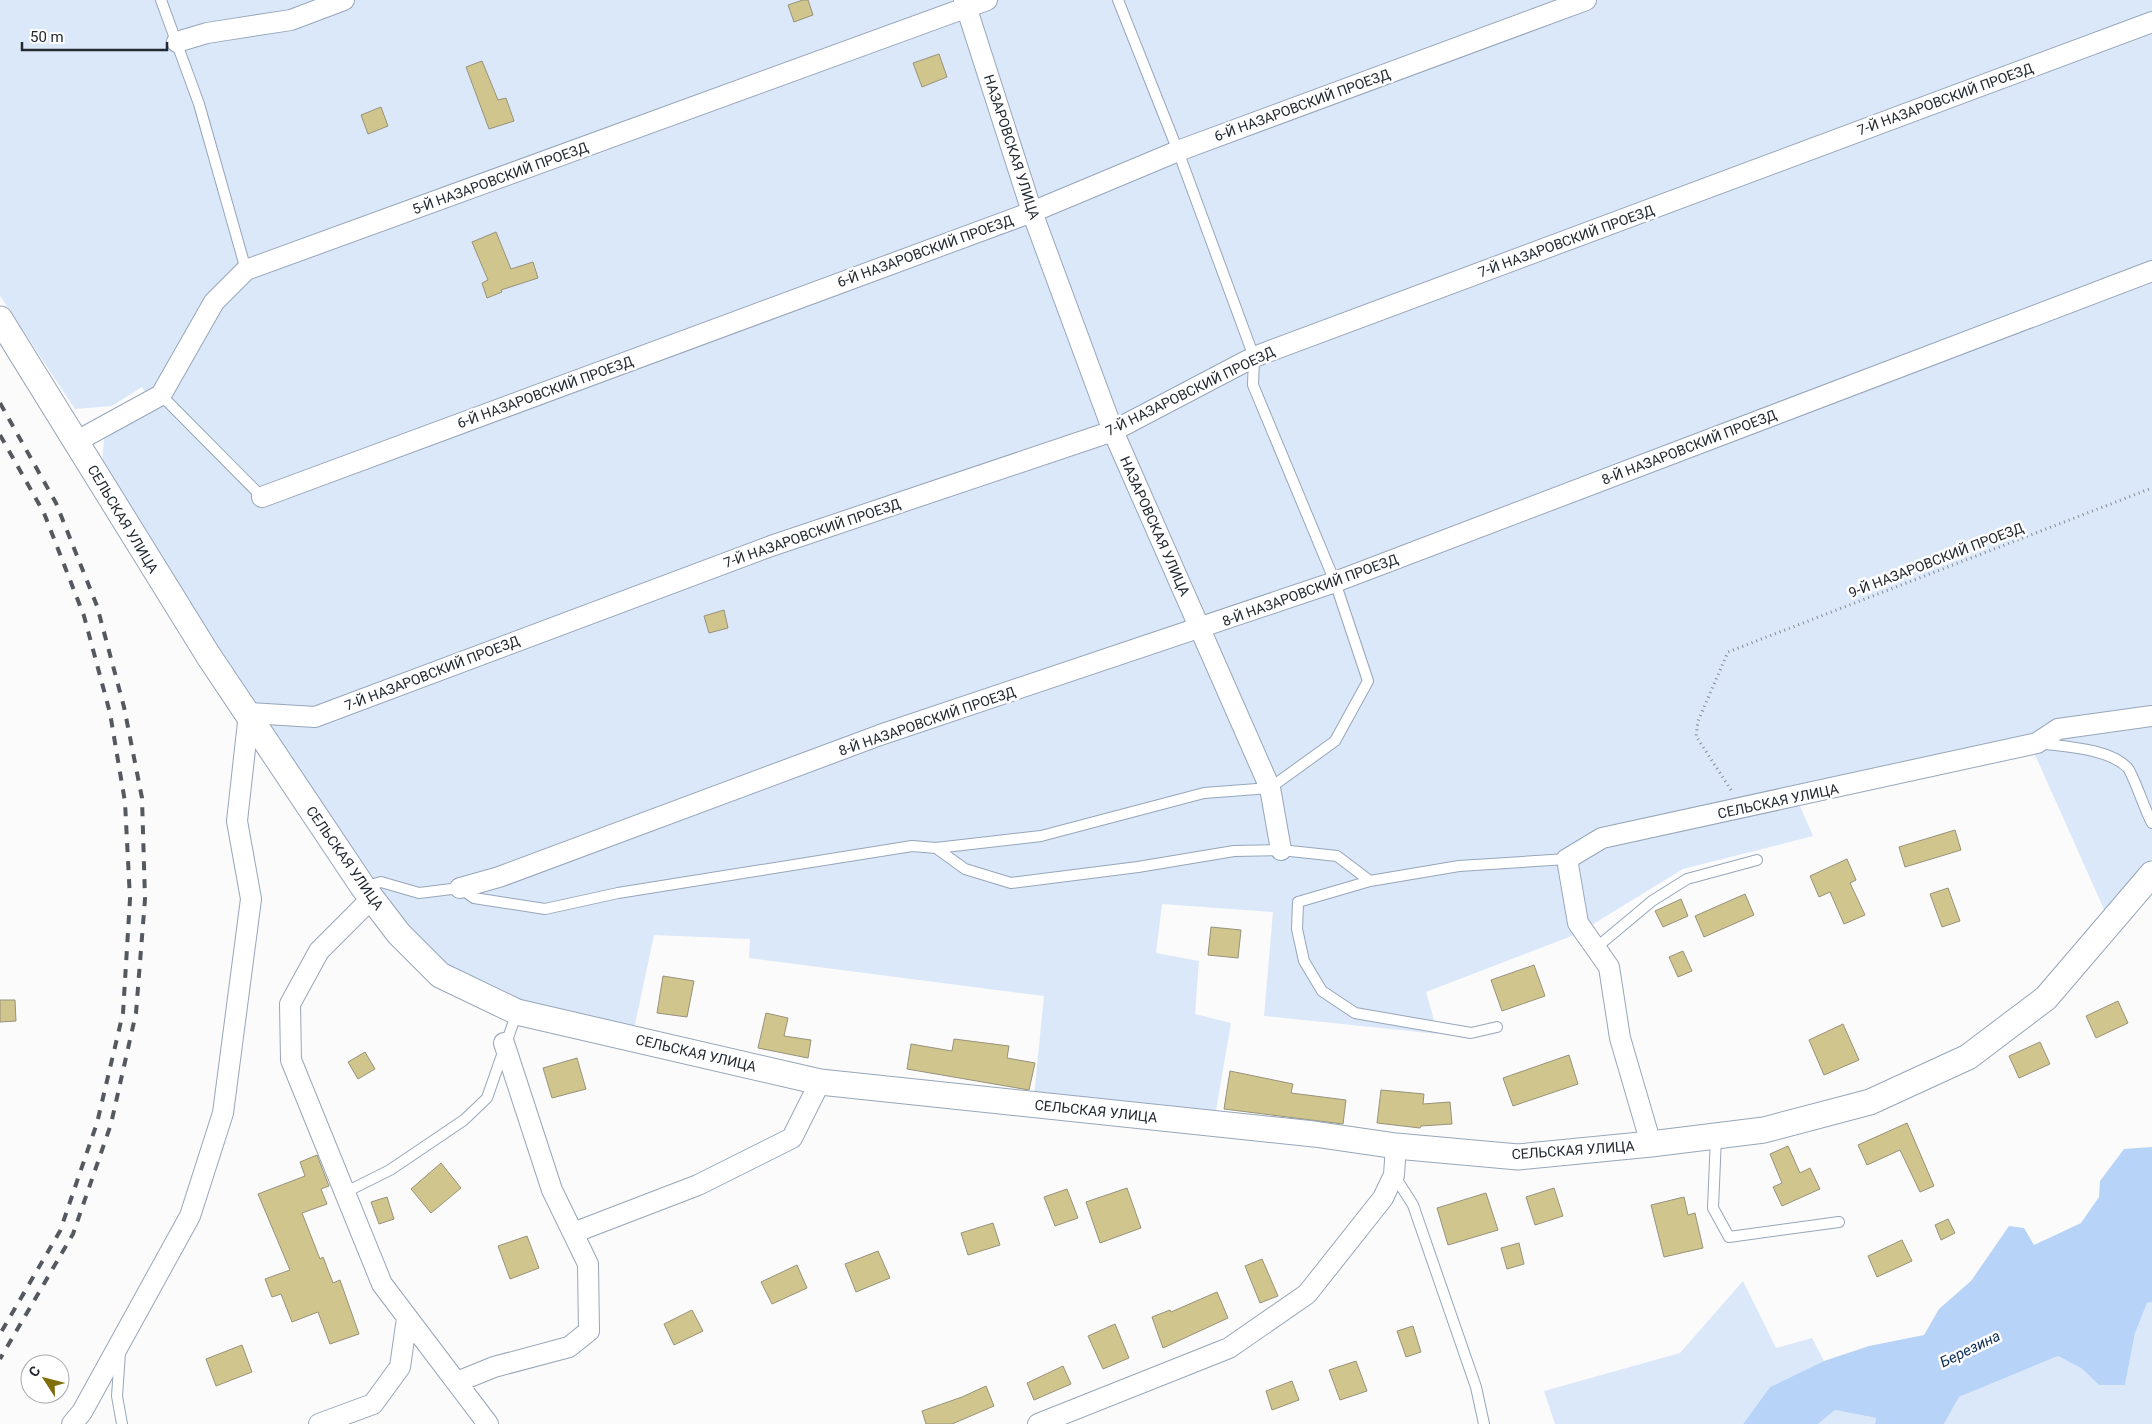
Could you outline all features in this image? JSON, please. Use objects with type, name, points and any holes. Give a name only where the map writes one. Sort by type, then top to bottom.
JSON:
[{"type":"street","points":[[177,42],[207,33],[291,20],[344,0]]},
{"type":"street","name":"5-Й НАЗАРОВСКИЙ ПРОЕЗД","points":[[161,395],[214,302],[246,270],[965,4],[987,0]]},
{"type":"street","name":"6-Й НАЗАРОВСКИЙ ПРОЕЗД","points":[[262,497],[1032,212],[1178,151],[1586,0]]},
{"type":"street","name":"НАЗАРОВСКАЯ УЛИЦА","points":[[965,4],[1032,212],[1114,431],[1270,788],[1281,850]]},
{"type":"street","name":"7-Й НАЗАРОВСКИЙ ПРОЕЗД","points":[[249,713],[315,717],[771,546],[1114,431],[1254,357],[2152,22]]},
{"type":"street","name":"8-Й НАЗАРОВСКИЙ ПРОЕЗД","points":[[460,888],[499,877],[880,735],[1200,629],[1335,582],[2152,271]]},
{"type":"street","name":"СЕЛЬСКАЯ УЛИЦА","points":[[0,319],[149,563],[208,655],[249,713],[367,892],[399,934],[440,974],[517,1012],[820,1082],[1305,1133],[1396,1146],[1518,1157],[1651,1144],[1620,1038],[1609,967],[1597,947],[1578,923],[1567,859],[1602,838],[1744,809],[2037,743],[2058,729],[2152,716]]},
{"type":"street","points":[[76,441],[161,395]]},
{"type":"street","points":[[72,1424],[82,1412],[190,1216],[223,1113],[251,899],[237,821],[249,713]]},
{"type":"street","points":[[1651,1144],[1764,1130],[1870,1102],[1968,1057],[2046,998],[2152,874]]},
{"type":"street","points":[[367,892],[319,951],[290,1004],[290,1060],[382,1284],[488,1424]]},
{"type":"street","points":[[457,1382],[494,1367],[569,1347],[589,1331],[588,1264],[552,1190],[504,1043]]},
{"type":"street","points":[[573,1233],[698,1184],[792,1138],[820,1082]]},
{"type":"street","points":[[1038,1424],[1229,1348],[1307,1294],[1373,1213],[1394,1175],[1396,1146]]},
{"type":"street","points":[[319,1424],[374,1404],[400,1367],[407,1318]]},
{"type":"lane","points":[[161,0],[199,104],[246,270]]},
{"type":"lane","points":[[367,892],[381,882],[420,893],[460,888],[474,898],[545,909],[618,893],[912,846],[936,848],[1041,836],[1204,793],[1270,788],[1335,741],[1368,681],[1335,582],[1253,385],[1254,357],[1178,151],[1118,0]]},
{"type":"lane","points":[[161,395],[262,497]]},
{"type":"lane","points":[[2037,743],[2100,752],[2127,768],[2145,812],[2152,823]]},
{"type":"lane","points":[[936,848],[965,869],[1011,883],[1138,867],[1234,851],[1281,850],[1337,856],[1370,881]]},
{"type":"lane","points":[[1497,1027],[1471,1032],[1355,1013],[1322,991],[1304,961],[1297,929],[1298,902],[1370,881],[1459,866],[1567,859]]},
{"type":"lane","points":[[1597,947],[1652,901],[1687,879],[1757,860]]},
{"type":"lane","points":[[344,1192],[390,1170],[470,1115],[487,1098],[504,1043],[517,1012]]},
{"type":"lane","points":[[1716,1136],[1713,1208],[1729,1237],[1838,1222]]},
{"type":"lane","points":[[1394,1175],[1413,1205],[1476,1387],[1484,1424]]},
{"type":"lane","points":[[122,1338],[117,1396],[122,1424]]},
{"type":"path","name":"9-Й НАЗАРОВСКИЙ ПРОЕЗД","points":[[1744,809],[1696,736],[1698,721],[1728,652],[2152,488]]},
{"type":"shaded area","points":[[0,0],[2152,0],[2152,859],[2107,916],[2036,757],[2019,739],[1794,792],[1813,836],[1683,869],[1577,934],[1426,992],[1438,1034],[1264,1016],[1273,912],[1162,904],[1156,953],[1199,961],[1195,1014],[1231,1023],[1215,1116],[1034,1096],[1044,996],[749,958],[750,939],[654,935],[634,1029],[533,1005],[457,973],[405,928],[265,726],[102,465],[104,439],[155,408],[142,387],[112,406],[75,409],[0,296]]},
{"type":"shaded area","points":[[1743,1281],[1776,1348],[1812,1338],[1824,1361],[1770,1387],[1743,1424],[1555,1424],[1544,1391],[1680,1353]]},
{"type":"shaded area","points":[[2152,1302],[2152,1424],[1944,1424],[1959,1397],[2058,1356],[2081,1368],[2099,1385],[2125,1385],[2135,1333],[2147,1303]]},
{"type":"shaded area","points":[[1835,1410],[1876,1418],[1875,1424],[1818,1424]]},
{"type":"water","name":"Березина","points":[[2152,1147],[2152,1302],[2147,1303],[2135,1333],[2125,1385],[2099,1385],[2081,1368],[2058,1356],[1959,1397],[1944,1424],[1875,1424],[1876,1418],[1835,1410],[1818,1424],[1743,1424],[1770,1387],[1824,1361],[1869,1346],[1924,1335],[1939,1309],[1971,1281],[2009,1226],[2024,1228],[2034,1245],[2081,1223],[2099,1197],[2100,1181],[2124,1149]]},
{"type":"building","points":[[808,0],[813,15],[794,22],[788,5]]},
{"type":"building","points":[[939,54],[947,77],[922,87],[913,63]]},
{"type":"building","points":[[482,61],[498,100],[506,98],[514,121],[489,129],[466,67]]},
{"type":"building","points":[[381,107],[388,126],[368,134],[361,115]]},
{"type":"building","points":[[496,232],[511,269],[533,262],[538,278],[501,290],[502,292],[487,298],[482,283],[488,280],[472,242]]},
{"type":"building","points":[[724,610],[728,628],[709,633],[704,616]]},
{"type":"building","points":[[1955,830],[1961,850],[1905,867],[1899,847]]},
{"type":"building","points":[[1847,859],[1856,880],[1850,883],[1865,915],[1844,924],[1830,892],[1819,897],[1810,876]]},
{"type":"building","points":[[1948,888],[1960,921],[1942,927],[1930,894]]},
{"type":"building","points":[[1745,894],[1754,915],[1704,937],[1695,916]]},
{"type":"building","points":[[1681,899],[1688,916],[1663,927],[1655,911]]},
{"type":"building","points":[[1211,927],[1241,930],[1238,958],[1208,955]]},
{"type":"building","points":[[1683,951],[1692,971],[1678,977],[1669,957]]},
{"type":"building","points":[[1534,965],[1545,996],[1502,1011],[1491,980]]},
{"type":"building","points":[[663,976],[694,981],[687,1017],[657,1013]]},
{"type":"building","points":[[0,1000],[15,1000],[16,1021],[0,1022]]},
{"type":"building","points":[[2118,1001],[2128,1023],[2096,1038],[2086,1016]]},
{"type":"building","points":[[766,1013],[788,1018],[784,1036],[811,1040],[808,1058],[758,1048]]},
{"type":"building","points":[[1843,1024],[1859,1060],[1824,1075],[1809,1040]]},
{"type":"building","points":[[954,1039],[1009,1046],[1007,1058],[1035,1063],[1029,1090],[907,1069],[911,1044],[952,1051]]},
{"type":"building","points":[[2040,1042],[2050,1064],[2019,1078],[2009,1056]]},
{"type":"building","points":[[365,1052],[375,1069],[358,1079],[348,1062]]},
{"type":"building","points":[[1569,1055],[1578,1084],[1513,1106],[1503,1078]]},
{"type":"building","points":[[577,1058],[586,1089],[552,1098],[543,1068]]},
{"type":"building","points":[[1230,1071],[1293,1084],[1291,1093],[1346,1100],[1343,1124],[1224,1109]]},
{"type":"building","points":[[1381,1090],[1424,1094],[1423,1104],[1450,1102],[1452,1124],[1421,1126],[1420,1128],[1377,1123]]},
{"type":"building","points":[[1907,1123],[1934,1186],[1920,1192],[1900,1150],[1867,1165],[1858,1145]]},
{"type":"building","points":[[1788,1146],[1800,1173],[1810,1168],[1820,1189],[1782,1206],[1773,1187],[1782,1183],[1770,1154]]},
{"type":"building","points":[[317,1155],[329,1186],[321,1189],[327,1204],[302,1213],[320,1259],[323,1257],[333,1283],[340,1280],[359,1334],[330,1344],[318,1312],[292,1322],[281,1294],[272,1297],[265,1279],[290,1270],[258,1194],[305,1176],[300,1162]]},
{"type":"building","points":[[441,1163],[461,1188],[431,1213],[411,1189]]},
{"type":"building","points":[[1127,1188],[1141,1228],[1100,1243],[1086,1202]]},
{"type":"building","points":[[1554,1188],[1563,1216],[1535,1225],[1526,1197]]},
{"type":"building","points":[[1067,1189],[1078,1218],[1055,1226],[1044,1197]]},
{"type":"building","points":[[1486,1193],[1498,1230],[1448,1245],[1437,1208]]},
{"type":"building","points":[[387,1197],[394,1219],[379,1224],[371,1202]]},
{"type":"building","points":[[1684,1197],[1688,1215],[1695,1213],[1703,1248],[1664,1257],[1651,1205]]},
{"type":"building","points":[[1948,1219],[1955,1233],[1941,1240],[1935,1225]]},
{"type":"building","points":[[993,1223],[1000,1245],[968,1255],[961,1233]]},
{"type":"building","points":[[527,1236],[539,1268],[510,1279],[498,1246]]},
{"type":"building","points":[[1902,1240],[1912,1261],[1877,1277],[1868,1256]]},
{"type":"building","points":[[1519,1243],[1524,1264],[1507,1269],[1501,1248]]},
{"type":"building","points":[[878,1251],[890,1278],[856,1292],[845,1264]]},
{"type":"building","points":[[1262,1259],[1278,1296],[1260,1303],[1245,1266]]},
{"type":"building","points":[[797,1265],[807,1288],[772,1304],[761,1282]]},
{"type":"building","points":[[1217,1292],[1228,1318],[1163,1348],[1152,1317],[1170,1310],[1171,1312]]},
{"type":"building","points":[[692,1310],[703,1331],[674,1345],[664,1324]]},
{"type":"building","points":[[1115,1324],[1129,1358],[1103,1369],[1088,1336]]},
{"type":"building","points":[[1413,1326],[1421,1352],[1406,1357],[1397,1331]]},
{"type":"building","points":[[242,1345],[252,1372],[216,1386],[206,1359]]},
{"type":"building","points":[[1356,1361],[1367,1391],[1340,1400],[1329,1370]]},
{"type":"building","points":[[1063,1366],[1071,1384],[1034,1400],[1027,1383]]},
{"type":"building","points":[[1292,1381],[1299,1400],[1272,1410],[1266,1391]]},
{"type":"building","points":[[986,1386],[994,1406],[952,1424],[926,1424],[922,1411],[962,1397]]},
{"type":"railway","points":[[0,403],[56,503],[97,606],[124,707],[142,798],[145,899],[136,1013],[111,1124],[73,1234],[0,1359]]},
{"type":"railway","points":[[0,435],[44,513],[84,616],[110,713],[125,802],[130,899],[123,1013],[97,1123],[60,1231],[0,1334]]}]
